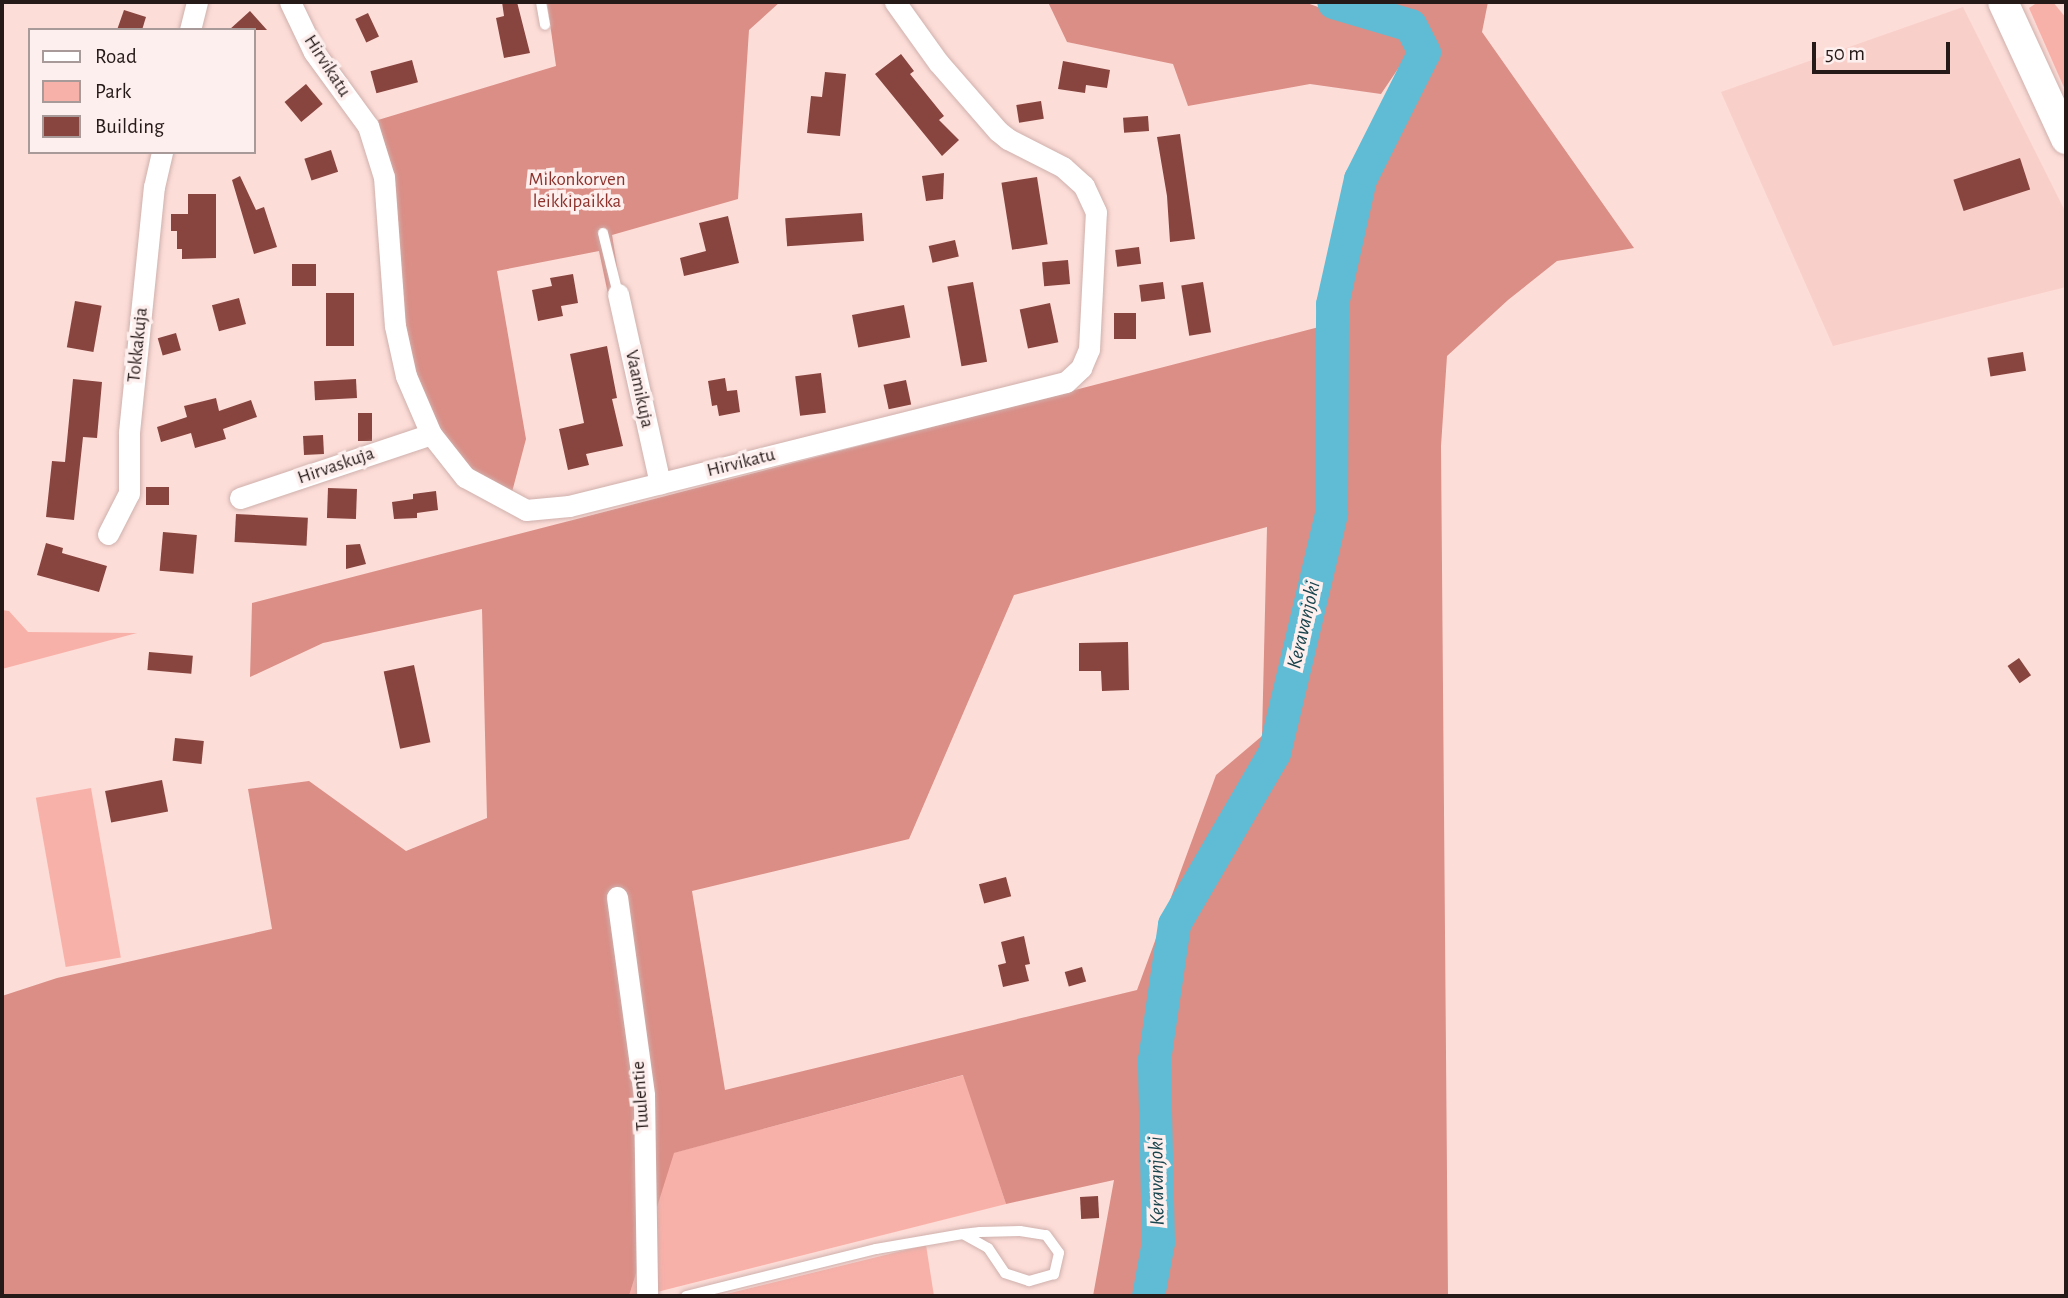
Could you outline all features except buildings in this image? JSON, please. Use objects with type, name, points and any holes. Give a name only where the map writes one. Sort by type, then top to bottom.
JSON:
[{"type":"street","points":[[190,28],[197,2]]},
{"type":"street","name":"Hirvikatu","points":[[290,2],[314,52],[368,126],[384,177],[395,326],[406,376],[431,434],[466,477],[526,510],[569,506],[1066,382],[1081,368],[1089,349],[1096,212],[1084,186],[1063,167],[998,131],[938,62],[895,2]]},
{"type":"street","points":[[2003,2],[2066,139]]},
{"type":"street","name":"Tokkakuja","points":[[108,534],[129,493],[129,432],[154,187],[162,154]]},
{"type":"street","name":"Vaamikuja","points":[[618,294],[660,483]]},
{"type":"street","name":"Hirvaskuja","points":[[240,498],[431,434]]},
{"type":"street","name":"Tuulentie","points":[[617,897],[644,1096],[647,1296]]},
{"type":"lane","points":[[541,2],[544,25]]},
{"type":"lane","points":[[603,233],[618,294]]},
{"type":"lane","points":[[686,1296],[876,1249],[963,1234],[1020,1231],[1046,1235],[1059,1253],[1054,1274],[1029,1281],[1006,1273],[988,1248],[963,1234]]},
{"type":"shaded area","points":[[1963,7],[2066,213],[2066,287],[1833,346],[1721,92]]},
{"type":"green space","name":"Mikonkorven leikkipaikka","points":[[547,2],[780,2],[749,30],[738,199],[612,235],[621,291],[608,294],[599,251],[497,271],[526,439],[512,492],[472,470],[437,427],[415,370],[400,296],[393,175],[378,120],[556,66]]},
{"type":"green space","points":[[1048,2],[1304,2],[1397,35],[1410,51],[1381,94],[1310,84],[1188,106],[1173,64],[1067,42]]},
{"type":"green space","points":[[1385,2],[1488,2],[1482,32],[1634,248],[1557,261],[1508,300],[1447,356],[1441,446],[1448,1296],[1093,1296],[1114,1180],[1006,1204],[963,1075],[674,1153],[629,1296],[2,1296],[2,996],[57,978],[272,929],[248,789],[309,781],[406,851],[487,818],[482,609],[323,643],[250,677],[252,603],[1342,321],[1373,187],[1436,53],[1414,13]],"holes":[[[1267,527],[1262,736],[1216,775],[1137,990],[725,1090],[692,891],[909,839],[1014,595]]]},
{"type":"green space","points":[[2038,2],[2053,2],[2066,18],[2066,92],[2029,8]]},
{"type":"green space","points":[[2,610],[9,611],[28,632],[137,633],[2,669]]},
{"type":"green space","points":[[91,788],[121,957],[66,967],[36,798]]},
{"type":"green space","points":[[964,1075],[1006,1204],[641,1296],[629,1296],[673,1153]]},
{"type":"green space","points":[[926,1245],[934,1296],[718,1296]]},
{"type":"waterway","name":"Keravanjoki","points":[[1148,1296],[1158,1242],[1154,1060],[1174,924],[1274,753],[1331,513],[1332,304],[1360,179],[1424,52],[1410,25],[1333,2]]}]
